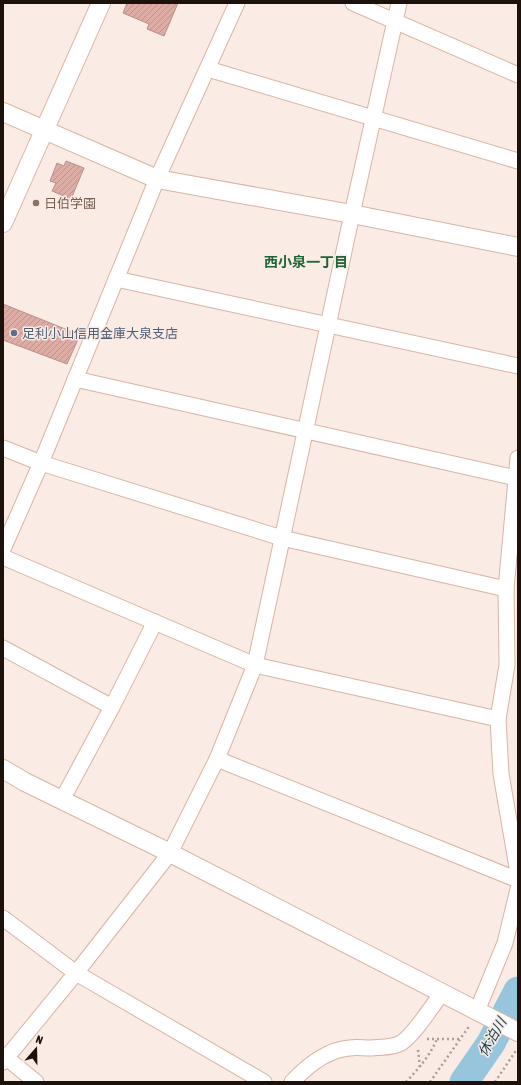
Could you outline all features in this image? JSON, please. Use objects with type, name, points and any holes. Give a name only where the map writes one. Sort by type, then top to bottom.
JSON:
[{"type":"street","points":[[3,223],[101,3]]},
{"type":"street","points":[[3,548],[40,463],[157,179],[237,3]]},
{"type":"street","points":[[353,3],[518,75]]},
{"type":"street","points":[[36,1082],[4,1058],[76,974],[170,854],[216,760],[255,665],[399,3]]},
{"type":"street","points":[[208,69],[518,161]]},
{"type":"street","points":[[3,112],[157,179],[352,214],[518,247]]},
{"type":"street","points":[[116,279],[518,366]]},
{"type":"street","points":[[75,379],[516,478]]},
{"type":"street","points":[[3,448],[40,463],[282,538],[506,589]]},
{"type":"street","points":[[518,458],[506,589],[507,665],[498,719],[501,774],[518,873]]},
{"type":"street","points":[[3,557],[255,665],[498,719]]},
{"type":"street","points":[[62,800],[112,707],[155,622]]},
{"type":"street","points":[[3,648],[112,707]]},
{"type":"street","points":[[216,760],[518,880]]},
{"type":"street","points":[[3,769],[518,1032]]},
{"type":"street","points":[[480,1012],[505,943],[518,888]]},
{"type":"street","points":[[3,918],[76,974],[264,1082]]},
{"type":"street","points":[[292,1082],[304,1068],[336,1051],[348,1048],[391,1046],[413,1038],[442,993]]},
{"type":"path","points":[[430,1082],[480,1012]]},
{"type":"path","points":[[420,1067],[413,1038],[461,1039]]},
{"type":"path","points":[[406,1082],[420,1067],[433,1049],[437,1038]]},
{"type":"path","points":[[495,1082],[518,1047]]},
{"type":"building","points":[[127,3],[178,3],[164,36],[147,29],[149,24],[123,13]]},
{"type":"building","points":[[66,161],[84,168],[71,199],[52,191],[56,183],[50,181],[57,163],[64,166]]},
{"type":"building","points":[[3,304],[80,335],[67,364],[3,340]]},
{"type":"waterway","name":"休泊川","points":[[464,1082],[491,1043],[518,991]]},
{"type":"place","name":"日伯学園","points":[[36,203]]},
{"type":"place","name":"足利小山信用金庫大泉支店","points":[[14,333]]},
{"type":"district","name":"西小泉一丁目","points":[[306,262]]}]
